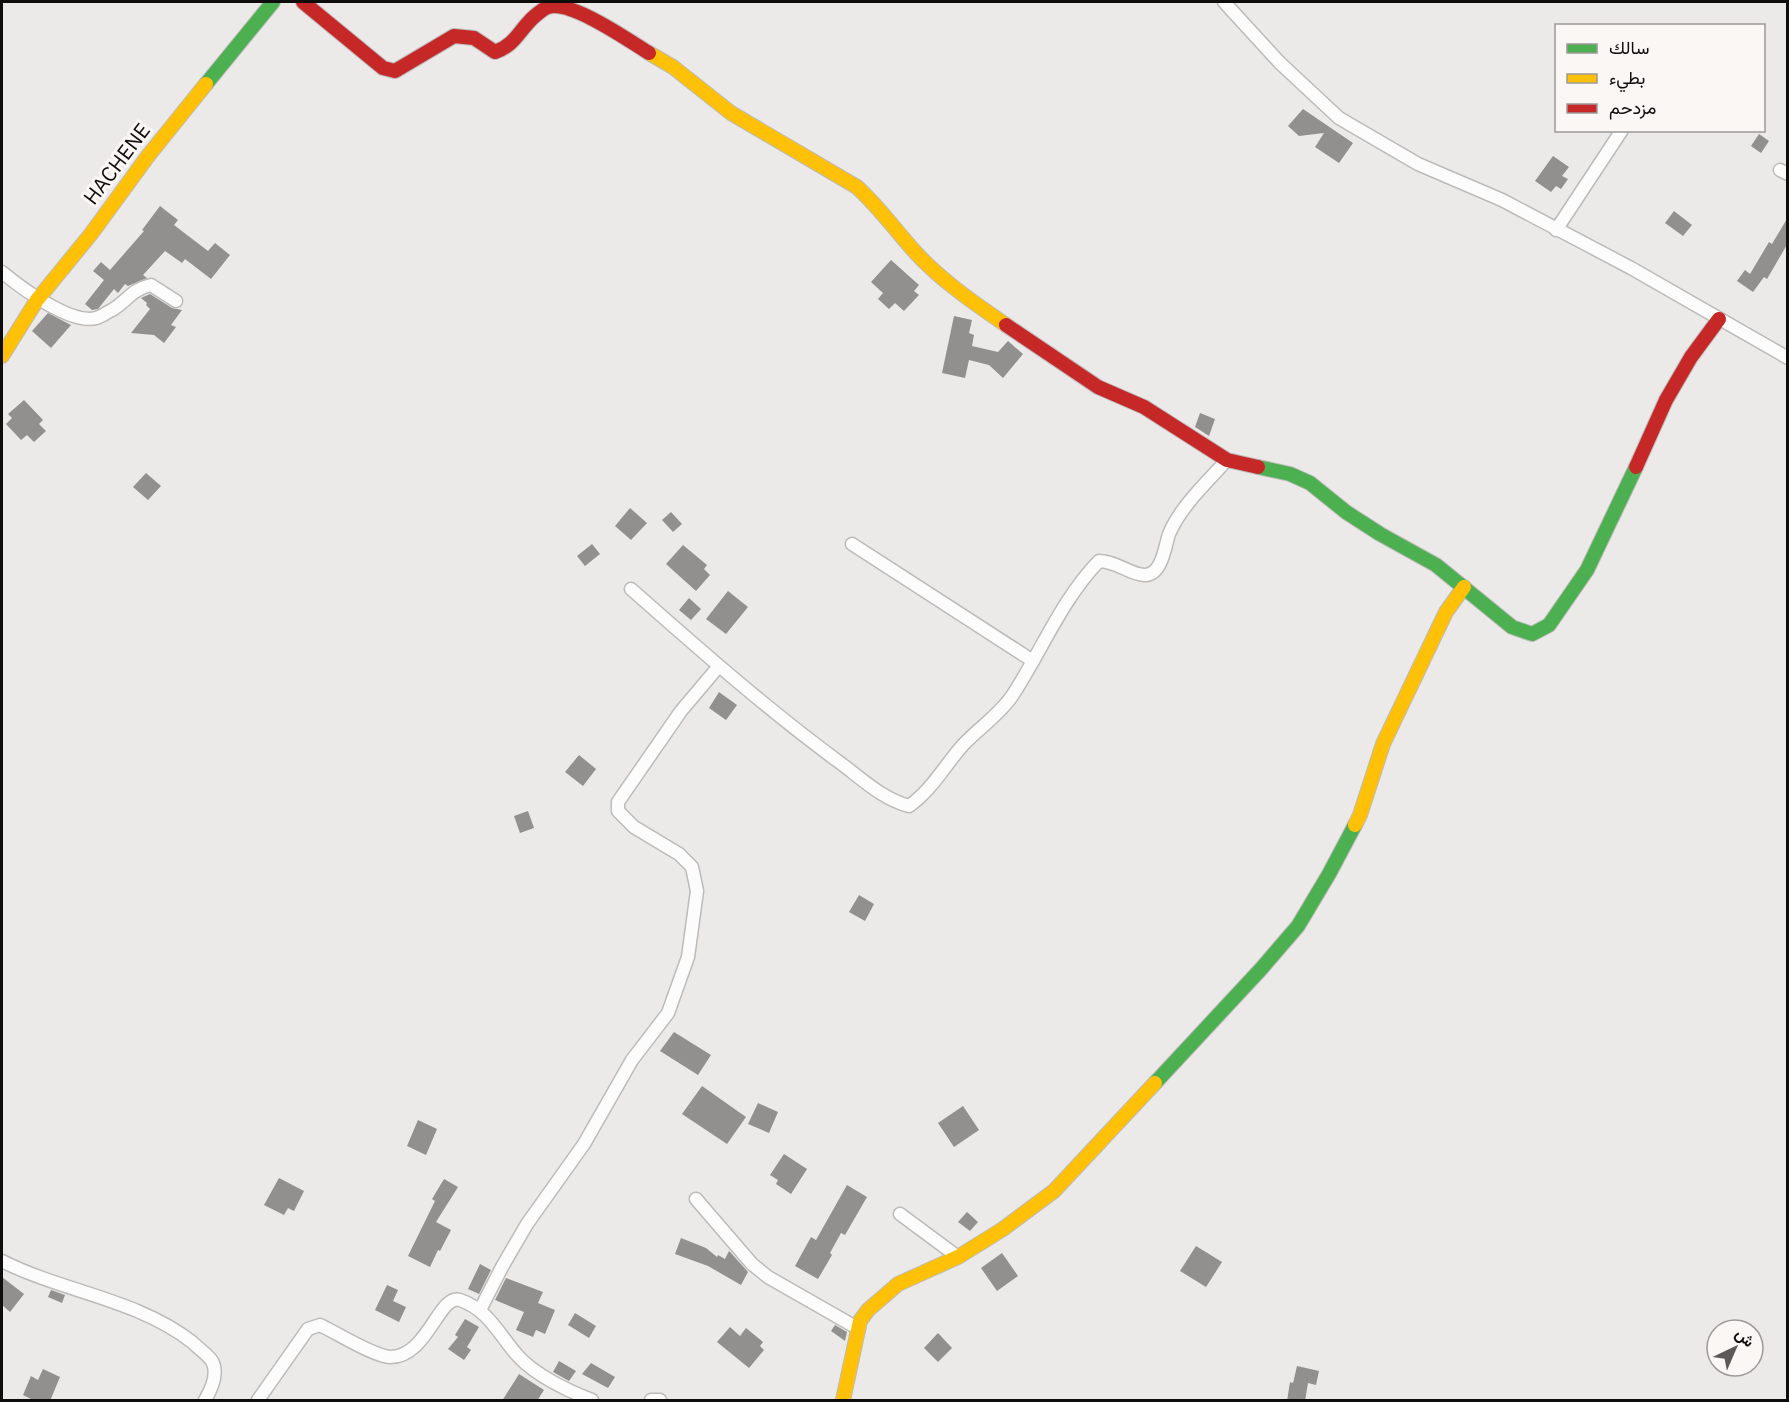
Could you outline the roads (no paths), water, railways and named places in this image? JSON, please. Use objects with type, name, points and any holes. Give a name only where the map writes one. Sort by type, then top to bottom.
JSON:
[{"type":"street","name":"HACHENE","points":[[2,356],[38,300],[91,234],[148,156],[273,2]]},
{"type":"street","points":[[303,2],[383,68],[396,71],[454,36],[474,38],[495,52],[507,48],[536,16],[548,7],[570,8],[589,17],[673,67],[731,113],[857,187],[872,201],[917,254],[961,294],[1059,362],[1098,387],[1144,407],[1227,460],[1290,474],[1310,483],[1346,512],[1436,565],[1512,627],[1532,634],[1549,625],[1587,570],[1611,523],[1666,400],[1691,357],[1719,319]]},
{"type":"street","points":[[1224,2],[1280,63],[1339,118],[1418,164],[1502,200],[1631,268],[1788,358]]},
{"type":"street","points":[[1556,230],[1621,132]]},
{"type":"street","points":[[2,272],[38,300],[80,318],[94,319],[115,308],[138,288],[151,285],[176,301]]},
{"type":"street","points":[[631,589],[719,666],[822,749],[893,802],[909,806],[923,796],[964,744],[1010,698],[1064,610],[1099,561],[1110,561],[1144,575],[1152,573],[1160,564],[1170,532],[1182,513],[1227,460]]},
{"type":"street","points":[[852,544],[1034,661]]},
{"type":"street","points":[[843,1401],[860,1322],[868,1310],[898,1284],[958,1257],[1003,1229],[1053,1191],[1261,969],[1298,926],[1360,815],[1383,744],[1446,612],[1464,587]]},
{"type":"street","points":[[480,1310],[527,1224],[584,1144],[632,1060],[668,1013],[675,996],[690,946],[697,891],[692,867],[679,854],[634,827],[618,811],[618,802],[681,711],[719,666]]},
{"type":"street","points":[[696,1199],[752,1264],[768,1277],[859,1329]]},
{"type":"street","points":[[900,1214],[958,1257]]},
{"type":"street","points":[[2,1261],[58,1284],[149,1315],[187,1339],[212,1362],[214,1371],[212,1389],[205,1401]]},
{"type":"street","points":[[258,1401],[308,1329],[320,1325],[380,1355],[392,1357],[411,1350],[422,1341],[442,1308],[450,1301],[457,1299],[480,1310],[491,1320],[519,1357],[535,1371],[592,1401]]},
{"type":"street","points":[[651,1401],[660,1401]]}]
